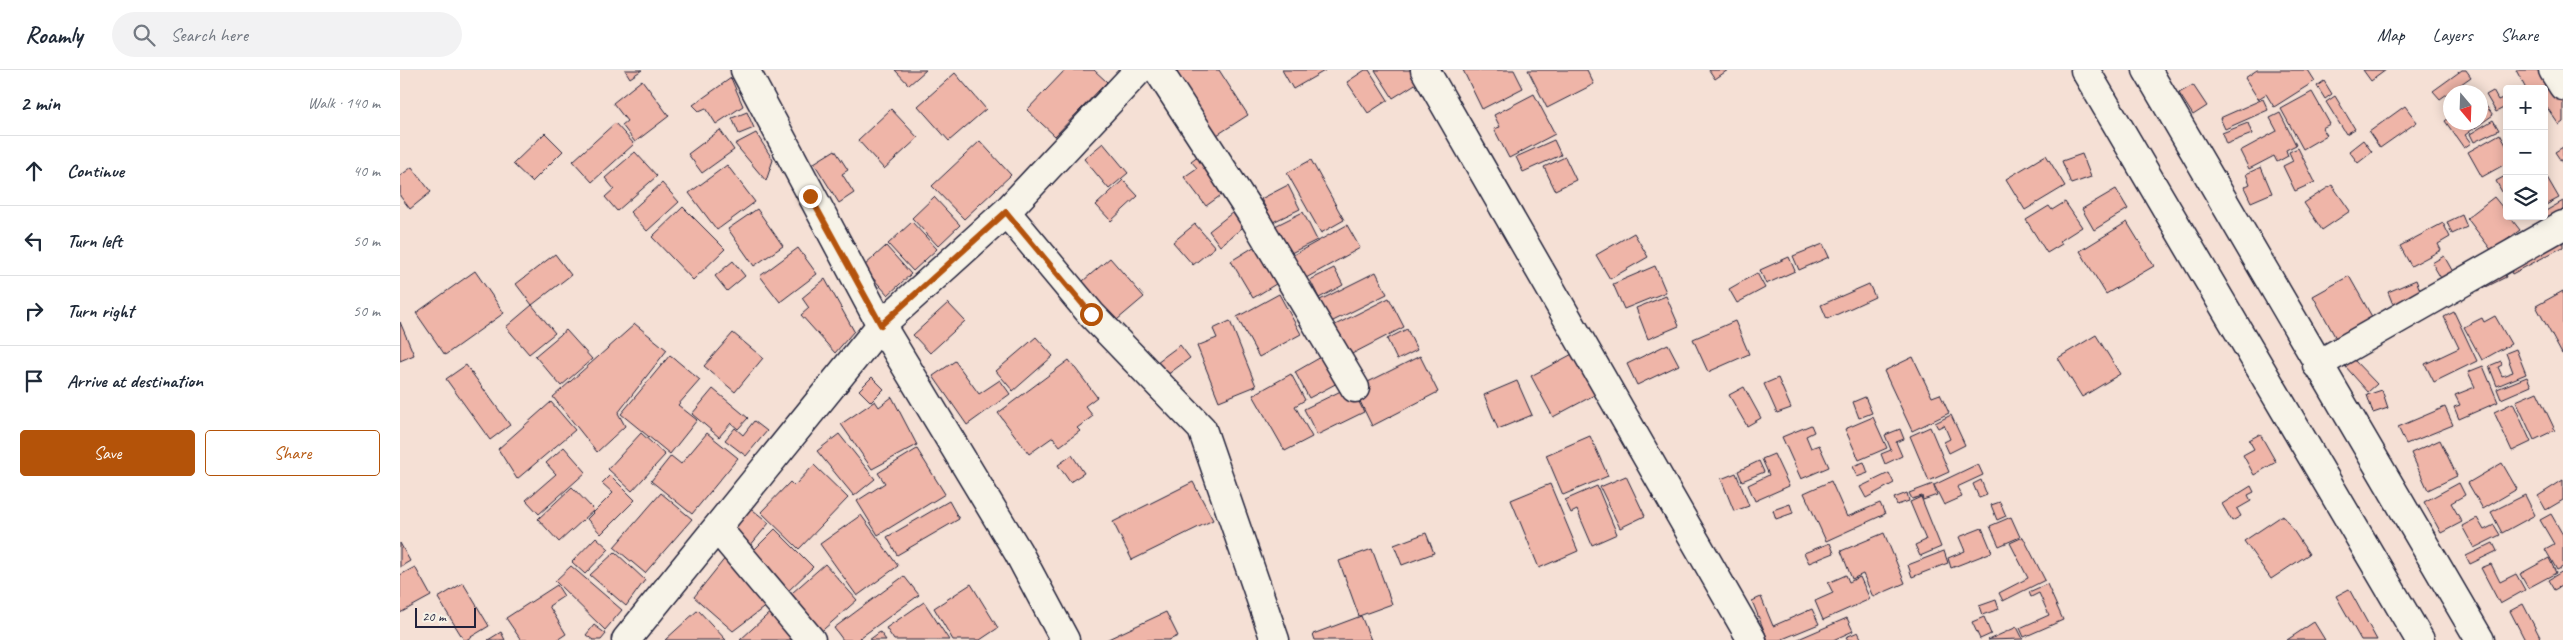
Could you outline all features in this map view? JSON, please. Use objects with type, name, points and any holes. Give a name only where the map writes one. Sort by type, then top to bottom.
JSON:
[{"type":"street","points":[[745,70],[881,325],[1018,552],[1065,640]]},
{"type":"street","points":[[626,640],[881,325],[1006,212],[1139,70]]},
{"type":"street","points":[[1158,70],[1254,218],[1355,388]]},
{"type":"street","points":[[1425,70],[1752,640]]},
{"type":"street","points":[[2085,70],[2420,640]]},
{"type":"street","points":[[2147,70],[2317,365],[2480,640]]},
{"type":"street","points":[[2553,70],[2563,86]]},
{"type":"street","points":[[1006,212],[1091,314],[1202,428],[1275,640]]},
{"type":"street","points":[[2317,365],[2563,225]]},
{"type":"street","points":[[717,528],[811,640]]},
{"type":"building","points":[[625,70],[642,70],[630,78]]},
{"type":"building","points":[[895,70],[926,70],[909,85]]},
{"type":"building","points":[[1065,70],[1094,70],[1107,82],[1055,136],[1027,110]]},
{"type":"building","points":[[1175,70],[1219,70],[1248,115],[1217,135]]},
{"type":"building","points":[[1282,70],[1326,70],[1293,89]]},
{"type":"building","points":[[1365,70],[1369,70],[1388,100],[1368,113],[1347,82]]},
{"type":"building","points":[[1375,70],[1414,70],[1420,81],[1393,98]]},
{"type":"building","points":[[1463,70],[1514,70],[1523,88],[1482,109]]},
{"type":"building","points":[[1528,70],[1587,70],[1594,84],[1547,108]]},
{"type":"building","points":[[1709,70],[1728,70],[1715,79]]},
{"type":"building","points":[[2257,70],[2308,70],[2315,81],[2274,107],[2266,94],[2258,99],[2245,78]]},
{"type":"building","points":[[2363,70],[2386,70],[2371,81]]},
{"type":"building","points":[[2462,70],[2466,70],[2471,77],[2460,85],[2443,85],[2443,97],[2440,99],[2433,91]]},
{"type":"building","points":[[2516,70],[2547,70],[2553,81],[2546,85],[2524,85]]},
{"type":"building","points":[[955,73],[986,109],[949,141],[918,106]]},
{"type":"building","points":[[731,78],[743,106],[716,124],[706,108],[699,111],[693,105]]},
{"type":"building","points":[[642,80],[669,116],[635,142],[622,125],[627,121],[613,103]]},
{"type":"building","points":[[2324,81],[2332,94],[2325,99],[2317,86]]},
{"type":"building","points":[[2193,85],[2207,106],[2193,115],[2179,93]]},
{"type":"building","points":[[2555,85],[2563,98],[2563,122],[2559,125],[2548,109],[2548,89]]},
{"type":"building","points":[[2493,91],[2498,100],[2503,98],[2503,108],[2496,112],[2488,98],[2488,94]]},
{"type":"building","points":[[2312,92],[2330,124],[2322,128],[2327,135],[2303,149],[2281,109]]},
{"type":"building","points":[[1534,94],[1555,134],[1509,158],[1494,129],[1500,127],[1494,115]]},
{"type":"building","points":[[2335,96],[2355,129],[2346,134],[2326,102]]},
{"type":"building","points":[[2263,99],[2268,110],[2225,129],[2220,118]]},
{"type":"building","points":[[2405,106],[2417,122],[2380,148],[2369,132]]},
{"type":"building","points":[[2488,108],[2493,115],[2488,119]]},
{"type":"building","points":[[891,109],[918,138],[884,169],[858,140]]},
{"type":"building","points":[[747,112],[754,128],[739,134],[732,118]]},
{"type":"building","points":[[2280,113],[2296,145],[2286,150],[2288,156],[2277,162],[2274,156],[2249,169],[2240,151],[2277,131],[2270,118]]},
{"type":"building","points":[[2493,120],[2499,130],[2474,142],[2470,134],[2477,130],[2488,130],[2488,123]]},
{"type":"building","points":[[615,123],[634,144],[592,182],[573,161]]},
{"type":"building","points":[[2248,123],[2252,134],[2226,144],[2222,133]]},
{"type":"building","points":[[720,130],[734,150],[702,173],[688,154]]},
{"type":"building","points":[[2451,130],[2472,130],[2465,135],[2471,143],[2464,148]]},
{"type":"building","points":[[545,133],[563,151],[532,182],[513,164]]},
{"type":"building","points":[[756,133],[773,160],[766,181],[735,144]]},
{"type":"building","points":[[2500,134],[2503,140],[2503,165],[2482,177],[2468,152]]},
{"type":"building","points":[[1554,140],[1561,155],[1523,172],[1516,157]]},
{"type":"building","points":[[2363,140],[2372,152],[2358,163],[2349,151]]},
{"type":"building","points":[[980,141],[1011,175],[964,219],[932,186]]},
{"type":"building","points":[[1103,143],[1128,173],[1109,189],[1084,159]]},
{"type":"building","points":[[2563,147],[2563,164],[2555,152]]},
{"type":"building","points":[[2298,148],[2315,182],[2295,191],[2283,166],[2293,161],[2289,152]]},
{"type":"building","points":[[835,150],[848,170],[842,174],[854,193],[839,203],[814,163]]},
{"type":"building","points":[[635,152],[657,176],[617,211],[605,197],[614,189],[605,178]]},
{"type":"building","points":[[1203,152],[1231,188],[1206,206],[1184,177],[1197,168],[1191,161]]},
{"type":"building","points":[[2082,154],[2091,177],[2071,184],[2062,161]]},
{"type":"building","points":[[2046,155],[2065,186],[2025,210],[2006,179]]},
{"type":"building","points":[[1565,157],[1576,180],[1555,190],[1544,167]]},
{"type":"building","points":[[1311,160],[1344,220],[1321,233],[1287,173]]},
{"type":"building","points":[[727,165],[755,202],[717,230],[689,193]]},
{"type":"building","points":[[412,167],[431,192],[410,209],[400,196],[400,176]]},
{"type":"building","points":[[2261,167],[2272,193],[2251,202],[2244,187],[2250,184],[2246,174]]},
{"type":"building","points":[[2503,177],[2503,194],[2496,181]]},
{"type":"building","points":[[2548,179],[2559,198],[2548,204]]},
{"type":"building","points":[[1123,180],[1138,196],[1111,221],[1096,205]]},
{"type":"building","points":[[662,183],[679,202],[647,231],[630,212]]},
{"type":"building","points":[[1288,185],[1300,209],[1273,222],[1261,199]]},
{"type":"building","points":[[2332,185],[2350,211],[2322,230],[2304,203]]},
{"type":"building","points":[[2116,189],[2128,209],[2094,230],[2082,209]]},
{"type":"building","points":[[934,197],[960,225],[938,246],[912,218]]},
{"type":"building","points":[[2494,197],[2503,208],[2503,220],[2512,220],[2520,230],[2492,251],[2467,218]]},
{"type":"building","points":[[2563,201],[2563,221],[2550,228],[2545,220],[2548,220],[2548,210]]},
{"type":"building","points":[[2065,202],[2082,227],[2060,241],[2062,244],[2047,253],[2026,220],[2049,206],[2052,210]]},
{"type":"building","points":[[1242,205],[1253,219],[1220,246],[1209,231]]},
{"type":"building","points":[[683,207],[725,249],[693,280],[652,237]]},
{"type":"building","points":[[757,209],[783,246],[754,266],[728,229]]},
{"type":"building","points":[[1303,212],[1317,240],[1289,254],[1275,226]]},
{"type":"building","points":[[2462,215],[2467,227],[2452,234],[2447,222]]},
{"type":"building","points":[[912,222],[937,249],[913,271],[888,244]]},
{"type":"building","points":[[2127,222],[2154,266],[2106,294],[2080,251]]},
{"type":"building","points":[[2443,223],[2450,237],[2438,244],[2441,250],[2411,266],[2400,246]]},
{"type":"building","points":[[1195,224],[1215,247],[1193,265],[1173,242]]},
{"type":"building","points":[[1347,225],[1360,248],[1306,278],[1293,255]]},
{"type":"building","points":[[1634,233],[1648,257],[1610,279],[1596,255]]},
{"type":"building","points":[[2563,233],[2563,247],[2512,274],[2506,262]]},
{"type":"building","points":[[1262,242],[1284,279],[1253,298],[1231,261]]},
{"type":"building","points":[[1823,244],[1829,257],[1799,270],[1793,256]]},
{"type":"building","points":[[886,246],[911,274],[888,295],[863,267]]},
{"type":"building","points":[[798,248],[817,274],[780,302],[760,276]]},
{"type":"building","points":[[555,254],[571,275],[532,305],[516,284]]},
{"type":"building","points":[[2444,256],[2457,279],[2445,285],[2432,263]]},
{"type":"building","points":[[1789,257],[1795,271],[1766,284],[1760,270]]},
{"type":"building","points":[[1110,258],[1144,297],[1111,325],[1077,286]]},
{"type":"building","points":[[733,261],[745,276],[727,291],[715,276]]},
{"type":"building","points":[[1655,266],[1666,292],[1624,309],[1613,284]]},
{"type":"building","points":[[2501,266],[2506,277],[2478,291],[2473,281]]},
{"type":"building","points":[[1334,268],[1343,285],[1319,298],[1310,280]]},
{"type":"building","points":[[475,271],[504,313],[445,355],[416,313]]},
{"type":"building","points":[[1376,272],[1387,294],[1329,323],[1318,301]]},
{"type":"building","points":[[1757,273],[1765,288],[1737,303],[1729,289]]},
{"type":"building","points":[[2349,276],[2375,322],[2338,342],[2313,296]]},
{"type":"building","points":[[825,279],[854,331],[835,353],[801,315],[809,308],[802,298]]},
{"type":"building","points":[[2416,280],[2424,300],[2396,312],[2388,292]]},
{"type":"building","points":[[1869,284],[1875,297],[1827,319],[1821,305]]},
{"type":"building","points":[[2563,291],[2563,354],[2562,354],[2536,306]]},
{"type":"building","points":[[1279,294],[1301,334],[1259,357],[1237,317]]},
{"type":"building","points":[[1666,296],[1679,326],[1648,339],[1636,308]]},
{"type":"building","points":[[1389,298],[1404,327],[1346,357],[1331,327]]},
{"type":"building","points":[[948,303],[965,321],[930,353],[913,335]]},
{"type":"building","points":[[532,305],[555,333],[529,354],[506,327]]},
{"type":"building","points":[[2454,312],[2477,361],[2434,382],[2425,364],[2459,348],[2444,317]]},
{"type":"building","points":[[2495,316],[2511,344],[2482,360],[2464,327],[2482,318],[2484,322]]},
{"type":"building","points":[[1230,321],[1256,386],[1219,401],[1197,346],[1217,338],[1213,329]]},
{"type":"building","points":[[1735,321],[1749,354],[1708,372],[1693,339]]},
{"type":"building","points":[[400,322],[414,355],[400,361]]},
{"type":"building","points":[[635,324],[667,350],[618,413],[625,426],[597,452],[553,397]]},
{"type":"building","points":[[1407,329],[1417,350],[1397,360],[1387,339]]},
{"type":"building","points":[[566,330],[592,359],[561,386],[535,356]]},
{"type":"building","points":[[733,333],[763,358],[735,392],[704,366]]},
{"type":"building","points":[[2096,335],[2120,374],[2082,397],[2058,358]]},
{"type":"building","points":[[1036,337],[1053,356],[1013,391],[996,371]]},
{"type":"building","points":[[1668,344],[1679,365],[1637,385],[1627,364]]},
{"type":"building","points":[[1180,345],[1190,358],[1167,375],[1157,362]]},
{"type":"building","points":[[2516,349],[2526,374],[2497,386],[2489,366],[2501,361],[2502,365],[2498,367],[2502,376],[2513,372],[2506,353]]},
{"type":"building","points":[[1578,351],[1600,392],[1553,417],[1531,376]]},
{"type":"building","points":[[1328,353],[1343,380],[1309,398],[1295,372]]},
{"type":"building","points":[[670,355],[700,380],[678,405],[697,420],[670,454],[621,414]]},
{"type":"building","points":[[1420,356],[1438,392],[1372,426],[1354,389]]},
{"type":"building","points":[[1913,357],[1932,397],[1940,394],[1949,413],[1912,431],[1884,371]]},
{"type":"building","points":[[2353,359],[2377,384],[2368,392],[2345,366]]},
{"type":"building","points":[[1069,360],[1097,397],[1085,406],[1093,416],[1077,428],[1080,431],[1060,446],[1053,437],[1029,454],[998,413]]},
{"type":"building","points":[[955,361],[979,394],[1000,380],[1010,394],[967,425],[933,376]]},
{"type":"building","points":[[466,365],[510,425],[490,440],[446,379]]},
{"type":"building","points":[[2483,366],[2498,402],[2459,419],[2454,407],[2460,405],[2455,395],[2475,387],[2468,372]]},
{"type":"building","points":[[1291,374],[1305,400],[1295,406],[1312,437],[1285,451],[1253,395]]},
{"type":"building","points":[[872,377],[884,389],[871,402],[859,390]]},
{"type":"building","points":[[2527,377],[2531,386],[2501,399],[2497,389]]},
{"type":"building","points":[[1778,378],[1791,408],[1777,413],[1764,384]]},
{"type":"building","points":[[1517,381],[1532,415],[1498,429],[1484,395]]},
{"type":"building","points":[[1351,386],[1364,412],[1317,435],[1304,409]]},
{"type":"building","points":[[1744,387],[1761,418],[1747,426],[1729,395]]},
{"type":"building","points":[[713,389],[748,418],[738,429],[731,423],[719,437],[692,414]]},
{"type":"building","points":[[2382,390],[2388,408],[2373,413],[2367,395]]},
{"type":"building","points":[[2537,392],[2555,430],[2534,440],[2516,401]]},
{"type":"building","points":[[892,397],[917,445],[872,469],[841,424],[875,401],[879,407]]},
{"type":"building","points":[[1865,397],[1872,413],[1859,418],[1853,402]]},
{"type":"building","points":[[551,402],[575,430],[517,479],[498,449]]},
{"type":"building","points":[[2513,403],[2531,442],[2512,451],[2494,412]]},
{"type":"building","points":[[2445,407],[2453,425],[2406,444],[2398,427]]},
{"type":"building","points":[[1951,415],[1965,445],[1949,453],[1944,442],[1950,439],[1944,425],[1938,428],[1935,423]]},
{"type":"building","points":[[1873,417],[1887,448],[1859,460],[1845,429]]},
{"type":"building","points":[[754,421],[767,431],[746,456],[725,440],[735,428],[743,435]]},
{"type":"building","points":[[1811,425],[1814,432],[1806,436],[1811,448],[1819,445],[1829,467],[1801,479],[1782,437]]},
{"type":"building","points":[[1930,427],[1949,472],[1929,481],[1910,436]]},
{"type":"building","points":[[1900,429],[1904,439],[1896,442],[1902,456],[1885,464],[1881,454],[1891,450],[1885,435]]},
{"type":"building","points":[[641,433],[665,455],[632,491],[608,469]]},
{"type":"building","points":[[707,433],[738,458],[692,514],[651,481],[671,456],[681,464]]},
{"type":"building","points":[[839,434],[875,479],[854,496],[817,451]]},
{"type":"building","points":[[2260,434],[2276,462],[2254,475],[2243,455],[2254,449],[2249,440]]},
{"type":"building","points":[[1590,436],[1608,476],[1563,495],[1546,455]]},
{"type":"building","points":[[2440,440],[2457,476],[2428,490],[2411,453]]},
{"type":"building","points":[[564,447],[586,472],[539,514],[526,500],[556,474],[546,463]]},
{"type":"building","points":[[917,449],[945,494],[878,535],[857,501],[885,483],[878,473]]},
{"type":"building","points":[[1774,454],[1789,486],[1755,501],[1748,485],[1769,475],[1762,459]]},
{"type":"building","points":[[1072,455],[1084,473],[1070,482],[1058,465]]},
{"type":"building","points":[[1759,461],[1764,472],[1742,481],[1738,471]]},
{"type":"building","points":[[1864,462],[1868,473],[1857,477],[1853,466]]},
{"type":"building","points":[[2502,463],[2517,489],[2483,509],[2468,483]]},
{"type":"building","points":[[1978,464],[1983,475],[1957,487],[1962,497],[1944,505],[1934,485]]},
{"type":"building","points":[[814,465],[848,498],[799,549],[761,512],[790,482],[794,486]]},
{"type":"building","points":[[1736,473],[1749,506],[1734,511],[1721,479]]},
{"type":"building","points":[[1889,473],[1894,483],[1866,498],[1860,487]]},
{"type":"building","points":[[610,475],[635,500],[601,534],[587,519],[613,493],[602,483]]},
{"type":"building","points":[[1626,476],[1645,516],[1620,528],[1600,487]]},
{"type":"building","points":[[1981,480],[1987,495],[1979,498],[1973,484]]},
{"type":"building","points":[[2563,480],[2563,500],[2546,510],[2538,496]]},
{"type":"building","points":[[1831,481],[1847,517],[1880,503],[1885,514],[1826,541],[1804,493]]},
{"type":"building","points":[[1193,482],[1213,520],[1132,560],[1113,522]]},
{"type":"building","points":[[2459,483],[2465,495],[2451,503],[2462,522],[2441,533],[2424,502]]},
{"type":"building","points":[[1550,484],[1578,551],[1539,568],[1511,500]]},
{"type":"building","points":[[1933,484],[1937,495],[1923,500],[1922,496],[1912,499],[1909,493]]},
{"type":"building","points":[[1597,486],[1617,534],[1592,545],[1577,510],[1571,513],[1565,500]]},
{"type":"building","points":[[2251,486],[2254,492],[2248,495],[2251,501],[2237,509],[2241,516],[2232,521],[2222,504]]},
{"type":"building","points":[[572,487],[594,510],[559,542],[538,519]]},
{"type":"building","points":[[661,493],[692,519],[645,573],[614,547]]},
{"type":"building","points":[[1907,493],[1909,501],[1897,505],[1894,498]]},
{"type":"building","points":[[2525,495],[2535,515],[2502,533],[2491,512]]},
{"type":"building","points":[[1921,497],[1941,547],[1920,556],[1915,545],[1926,540],[1910,502]]},
{"type":"building","points":[[949,501],[959,519],[897,555],[887,537]]},
{"type":"building","points":[[2000,502],[2006,516],[1997,520],[1991,505]]},
{"type":"building","points":[[1790,504],[1793,513],[1776,519],[1773,510]]},
{"type":"building","points":[[748,506],[769,523],[745,552],[724,535]]},
{"type":"building","points":[[2551,514],[2563,535],[2563,567],[2557,570],[2545,549],[2554,544],[2540,520]]},
{"type":"building","points":[[861,515],[898,566],[857,596],[820,544]]},
{"type":"building","points":[[2283,515],[2309,554],[2271,579],[2244,541]]},
{"type":"building","points":[[2011,517],[2020,537],[1999,546],[1990,526]]},
{"type":"building","points":[[2477,518],[2484,530],[2494,525],[2500,535],[2474,548],[2462,526]]},
{"type":"building","points":[[1982,528],[1992,552],[1951,568],[1948,558],[1965,551],[1959,537]]},
{"type":"building","points":[[775,529],[813,567],[785,594],[748,556]]},
{"type":"building","points":[[1426,533],[1434,553],[1402,565],[1394,545]]},
{"type":"building","points":[[1884,533],[1905,583],[1873,597],[1863,574],[1852,579],[1841,551]]},
{"type":"building","points":[[596,537],[609,549],[585,574],[572,562]]},
{"type":"building","points":[[2023,537],[2045,580],[2003,601],[1999,593],[2028,578],[2010,543]]},
{"type":"building","points":[[400,543],[410,561],[400,567]]},
{"type":"building","points":[[1830,543],[1834,553],[1809,563],[1804,553]]},
{"type":"building","points":[[2493,543],[2497,551],[2470,564],[2466,556]]},
{"type":"building","points":[[1372,549],[1392,604],[1359,616],[1339,561]]},
{"type":"building","points":[[1944,551],[1948,563],[1912,577],[1908,565]]},
{"type":"building","points":[[615,552],[645,580],[626,606],[590,575]]},
{"type":"building","points":[[730,552],[775,599],[733,631],[694,597]]},
{"type":"building","points":[[2549,558],[2556,573],[2528,588],[2520,574]]},
{"type":"building","points":[[825,564],[857,600],[816,636],[784,600]]},
{"type":"building","points":[[2491,564],[2500,582],[2516,574],[2525,590],[2500,604],[2481,568]]},
{"type":"building","points":[[571,566],[622,610],[605,630],[555,581]]},
{"type":"building","points":[[415,567],[431,596],[400,613],[400,575]]},
{"type":"building","points":[[2563,571],[2563,585],[2554,590],[2548,580]]},
{"type":"building","points":[[1846,575],[1849,582],[1860,577],[1870,599],[1823,620],[1815,601],[1833,593],[1828,583]]},
{"type":"building","points":[[904,576],[919,595],[857,640],[843,640],[834,628]]},
{"type":"building","points":[[463,583],[489,626],[466,640],[464,640],[438,598]]},
{"type":"building","points":[[971,584],[998,628],[980,640],[953,640],[934,608]]},
{"type":"building","points":[[2047,584],[2063,620],[2024,637],[2020,628],[2049,615],[2039,593],[2031,597],[2029,592]]},
{"type":"building","points":[[557,585],[564,596],[549,606],[566,634],[557,640],[521,640],[506,618]]},
{"type":"building","points":[[2349,589],[2377,640],[2361,640],[2336,596]]},
{"type":"building","points":[[1761,597],[1773,626],[1812,609],[1819,624],[1780,640],[1768,640],[1752,601]]},
{"type":"building","points":[[1996,600],[1999,609],[1982,615],[1979,606]]},
{"type":"building","points":[[924,602],[949,640],[894,640],[886,628]]},
{"type":"building","points":[[2523,604],[2540,637],[2535,640],[2525,640],[2510,611]]},
{"type":"building","points":[[776,607],[795,640],[740,640]]},
{"type":"building","points":[[698,610],[726,640],[665,640]]},
{"type":"building","points":[[1166,612],[1178,636],[1169,640],[1106,640]]},
{"type":"building","points":[[1361,616],[1371,640],[1315,640],[1313,634]]},
{"type":"building","points":[[1984,617],[1991,634],[1980,639],[1972,622]]},
{"type":"building","points":[[1847,618],[1853,631],[1833,640],[1796,640]]},
{"type":"building","points":[[2314,622],[2325,640],[2287,640]]},
{"type":"building","points":[[594,625],[606,634],[601,640],[593,640],[586,635]]},
{"type":"building","points":[[2017,627],[2023,639],[1988,640]]},
{"type":"building","points":[[501,632],[505,640],[488,640]]},
{"type":"building","points":[[880,632],[886,640],[869,640]]},
{"type":"building","points":[[1858,632],[1862,640],[1848,640],[1846,637]]},
{"type":"route","points":[[810,196],[881,325],[1006,212],[1091,314]]}]
